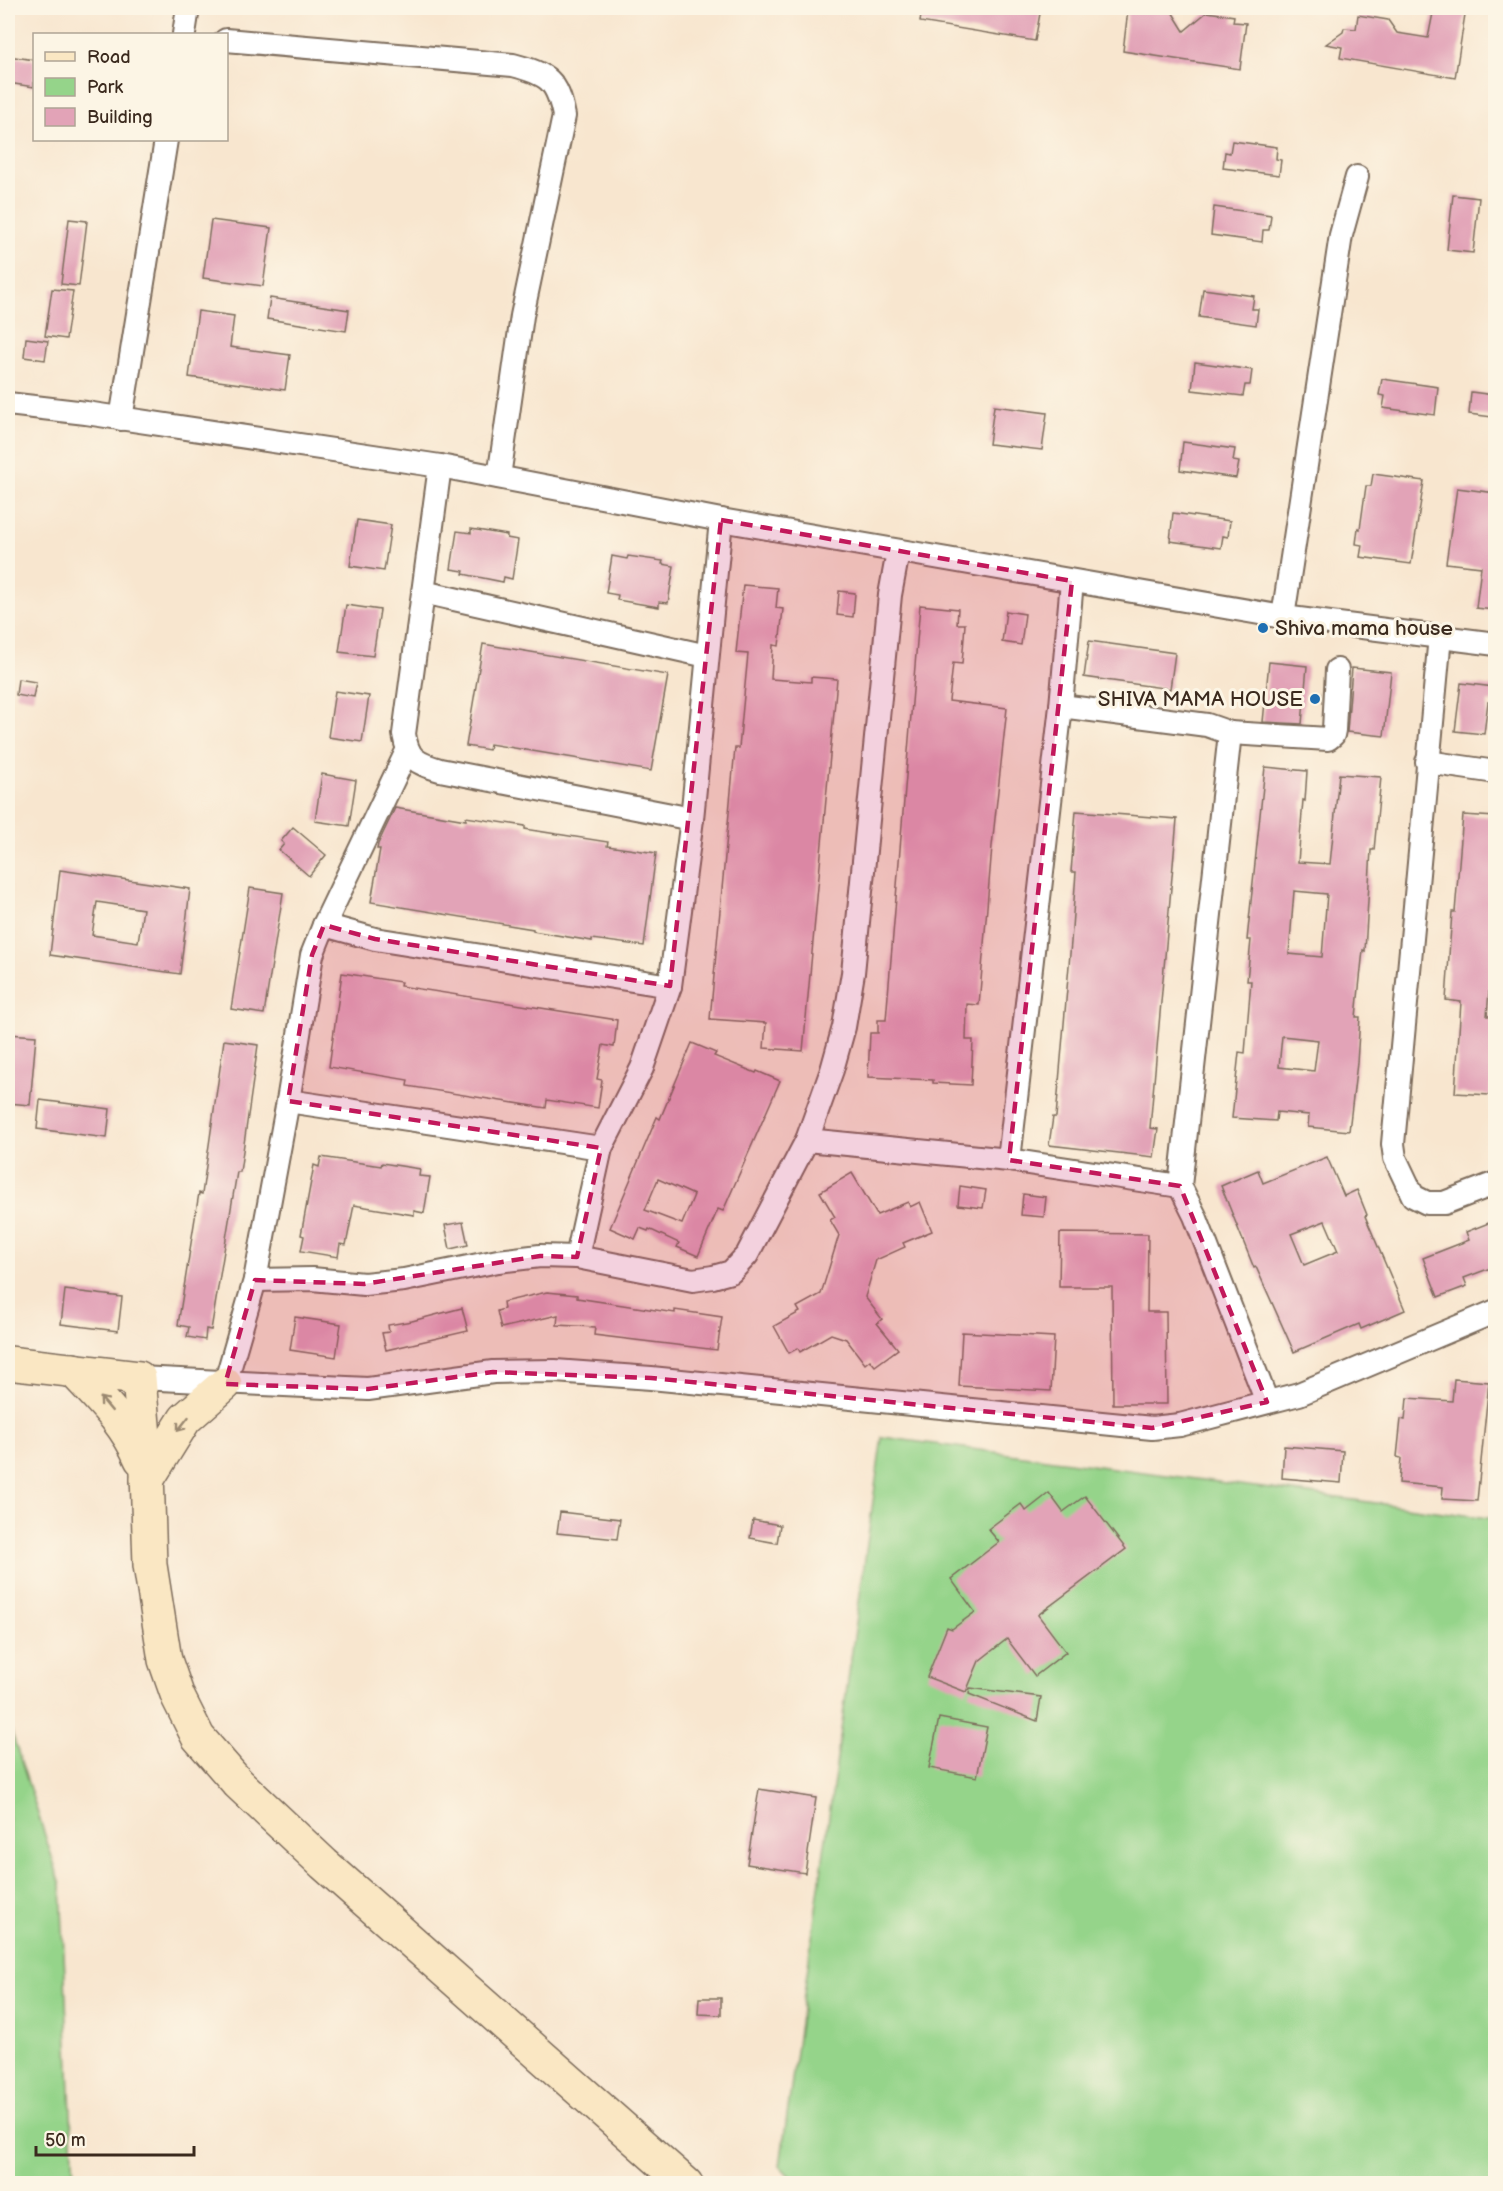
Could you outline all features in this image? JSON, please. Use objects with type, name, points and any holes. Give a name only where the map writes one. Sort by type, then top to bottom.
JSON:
[{"type":"street","points":[[184,33],[188,8]]},
{"type":"street","points":[[228,40],[513,65],[532,70],[551,81],[559,93],[564,116],[522,316],[499,477]]},
{"type":"street","points":[[120,419],[166,141]]},
{"type":"street","points":[[1283,617],[1341,235],[1357,177]]},
{"type":"street","points":[[8,404],[440,466],[898,552],[1283,617],[1496,644]]},
{"type":"street","points":[[440,466],[404,734],[407,751],[420,764],[440,770],[692,819]]},
{"type":"street","points":[[578,1257],[601,1148],[642,1068],[670,986],[692,819],[721,520]]},
{"type":"street","points":[[255,1280],[312,1279],[364,1284],[404,1280],[540,1256],[578,1257],[693,1280],[713,1278],[732,1272],[747,1255],[807,1140],[832,1070],[844,1027],[853,973],[890,595],[898,552]]},
{"type":"street","points":[[1009,1160],[1061,706],[1072,581]]},
{"type":"street","points":[[423,591],[707,656]]},
{"type":"street","points":[[1440,636],[1393,1144],[1395,1158],[1413,1196],[1427,1203],[1444,1203],[1496,1183]]},
{"type":"street","points":[[1061,706],[1207,725],[1230,733],[1328,739],[1333,735],[1334,730],[1337,670]]},
{"type":"street","points":[[1230,733],[1180,1186],[1195,1216],[1267,1402]]},
{"type":"street","points":[[147,1476],[185,1419],[225,1384],[255,1280],[312,955],[407,751]]},
{"type":"street","points":[[1427,762],[1496,772]]},
{"type":"street","points":[[324,925],[375,939],[670,986]]},
{"type":"street","points":[[288,1101],[601,1148]]},
{"type":"street","points":[[807,1140],[1009,1160],[1180,1186]]},
{"type":"street","points":[[8,1363],[139,1378],[225,1384],[368,1389],[493,1372],[555,1371],[651,1378],[1152,1428],[1180,1425],[1299,1394],[1496,1311]]},
{"type":"street","points":[[73,1370],[105,1402],[133,1439],[147,1476]]},
{"type":"street","points":[[139,1378],[147,1476],[150,1565],[165,1660],[178,1697],[198,1737],[238,1783],[324,1864],[686,2184]]},
{"type":"highlighted area","points":[[721,520],[1072,581],[1009,1160],[1180,1186],[1267,1402],[1152,1428],[651,1378],[493,1372],[368,1389],[225,1384],[255,1280],[364,1284],[540,1256],[577,1257],[601,1148],[288,1101],[312,955],[324,925],[375,939],[670,986]]},
{"type":"green space","points":[[882,1437],[1495,1519],[1495,2183],[797,2184],[780,2166]]},
{"type":"green space","points":[[8,1721],[61,1885],[74,2183],[8,2183]]},
{"type":"building","points":[[922,8],[1041,8],[1035,41],[920,22]]},
{"type":"building","points":[[1141,8],[1171,10],[1184,31],[1207,12],[1234,16],[1233,22],[1246,23],[1240,69],[1123,51],[1128,10],[1140,11]]},
{"type":"building","points":[[1434,8],[1466,8],[1455,78],[1340,58],[1342,47],[1326,44],[1343,32],[1344,28],[1356,29],[1358,15],[1388,20],[1397,33],[1428,38]]},
{"type":"building","points":[[8,56],[33,60],[33,87],[8,83]]},
{"type":"building","points":[[1232,141],[1277,147],[1276,159],[1281,160],[1279,175],[1223,168],[1225,152],[1230,153]]},
{"type":"building","points":[[1453,195],[1479,198],[1473,253],[1447,250]]},
{"type":"building","points":[[1214,207],[1271,215],[1269,230],[1263,230],[1262,242],[1211,235]]},
{"type":"building","points":[[69,219],[87,221],[79,286],[61,284]]},
{"type":"building","points":[[211,220],[271,228],[263,286],[203,278]]},
{"type":"building","points":[[52,289],[73,291],[66,339],[45,336]]},
{"type":"building","points":[[1203,289],[1254,296],[1252,309],[1258,309],[1256,325],[1199,317]]},
{"type":"building","points":[[270,298],[349,310],[346,331],[267,319]]},
{"type":"building","points":[[198,311],[234,316],[230,347],[290,355],[285,390],[189,377]]},
{"type":"building","points":[[26,338],[48,341],[45,360],[24,357]]},
{"type":"building","points":[[1195,362],[1252,370],[1250,385],[1245,385],[1243,396],[1192,390]]},
{"type":"building","points":[[1382,379],[1438,387],[1435,415],[1383,408],[1385,396],[1379,395]]},
{"type":"building","points":[[1471,392],[1494,395],[1492,417],[1469,414]]},
{"type":"building","points":[[994,406],[1047,413],[1042,450],[989,444]]},
{"type":"building","points":[[1183,442],[1235,449],[1233,461],[1239,462],[1236,478],[1180,470]]},
{"type":"building","points":[[1373,474],[1424,481],[1411,564],[1360,557],[1362,545],[1356,544],[1358,528],[1360,529],[1366,486],[1371,486]]},
{"type":"building","points":[[1457,488],[1496,493],[1494,610],[1476,608],[1481,567],[1446,563]]},
{"type":"building","points":[[1173,513],[1230,521],[1228,537],[1223,536],[1221,548],[1170,541]]},
{"type":"building","points":[[357,520],[391,525],[384,571],[350,566]]},
{"type":"building","points":[[471,529],[507,535],[507,538],[518,540],[512,579],[504,577],[503,582],[463,574],[464,571],[451,569],[457,531],[471,533]]},
{"type":"building","points":[[612,556],[663,561],[662,564],[674,566],[668,603],[659,602],[659,607],[617,600],[618,595],[606,593]]},
{"type":"building","points":[[743,585],[778,588],[776,608],[783,609],[779,646],[773,645],[771,679],[811,682],[811,677],[837,679],[803,1051],[764,1048],[766,1023],[710,1019],[735,748],[739,748],[748,654],[736,653]]},
{"type":"building","points":[[839,591],[855,593],[853,617],[837,615]]},
{"type":"building","points":[[346,605],[380,610],[373,656],[339,652]]},
{"type":"building","points":[[920,605],[958,609],[957,624],[965,624],[962,664],[953,663],[949,701],[1007,708],[992,846],[979,1005],[967,1004],[966,1040],[973,1040],[971,1085],[933,1083],[933,1080],[868,1077],[870,1033],[878,1033],[878,1020],[886,1020]]},
{"type":"building","points":[[1006,611],[1025,614],[1021,645],[1002,642]]},
{"type":"building","points":[[1089,641],[1175,653],[1170,689],[1084,677]]},
{"type":"building","points":[[483,644],[668,675],[651,771],[490,744],[489,750],[466,746]]},
{"type":"building","points":[[1269,662],[1307,666],[1302,724],[1263,722]]},
{"type":"building","points":[[1352,668],[1391,672],[1384,736],[1347,732]]},
{"type":"building","points":[[18,679],[36,682],[33,698],[16,695]]},
{"type":"building","points":[[1461,683],[1494,687],[1492,703],[1488,702],[1484,734],[1455,731]]},
{"type":"building","points":[[335,691],[369,696],[362,742],[328,737]]},
{"type":"building","points":[[1265,767],[1307,771],[1298,862],[1330,864],[1339,774],[1381,777],[1374,850],[1371,850],[1365,951],[1363,950],[1356,1017],[1360,1017],[1357,1063],[1349,1131],[1308,1127],[1309,1115],[1277,1112],[1276,1121],[1232,1118],[1239,1052],[1245,1053],[1251,981],[1247,981],[1251,940],[1247,940]],"holes":[[[1294,891],[1327,894],[1322,957],[1289,954]],[[1282,1036],[1318,1040],[1314,1071],[1279,1067]]]},
{"type":"building","points":[[322,774],[356,780],[349,826],[315,821]]},
{"type":"building","points":[[395,808],[466,820],[466,817],[525,826],[525,829],[608,842],[607,846],[656,853],[644,946],[592,939],[592,941],[371,902],[380,849],[377,849],[378,844]]},
{"type":"building","points":[[1076,811],[1177,819],[1150,1128],[1158,1129],[1154,1157],[1049,1145],[1053,1117],[1056,1117],[1071,942],[1076,872],[1071,872]]},
{"type":"building","points":[[1463,815],[1496,817],[1496,905],[1487,1016],[1495,1016],[1496,1085],[1491,1085],[1490,1095],[1455,1093],[1461,1002],[1446,1000],[1452,912],[1455,912]]},
{"type":"building","points":[[293,827],[326,855],[309,876],[279,850],[284,844],[281,841]]},
{"type":"building","points":[[60,870],[190,889],[180,974],[50,955]],"holes":[[[97,902],[143,909],[138,942],[92,935]]]},
{"type":"building","points":[[250,888],[283,893],[264,1014],[231,1009]]},
{"type":"building","points":[[342,973],[401,982],[400,986],[617,1020],[614,1047],[603,1045],[597,1079],[602,1080],[598,1108],[547,1100],[546,1108],[407,1086],[408,1080],[329,1067]]},
{"type":"building","points":[[8,1034],[36,1036],[30,1105],[8,1103]]},
{"type":"building","points":[[224,1040],[258,1045],[240,1172],[237,1172],[211,1330],[206,1329],[205,1340],[187,1337],[189,1327],[178,1325],[199,1193],[202,1194]]},
{"type":"building","points":[[692,1043],[716,1053],[714,1056],[780,1081],[723,1211],[718,1209],[698,1256],[677,1247],[679,1243],[649,1229],[648,1231],[640,1228],[635,1239],[610,1228],[657,1117],[660,1119]],"holes":[[[658,1179],[694,1195],[682,1224],[645,1210]]]},
{"type":"building","points":[[40,1100],[110,1109],[107,1138],[37,1129]]},
{"type":"building","points":[[321,1157],[420,1169],[419,1176],[430,1177],[424,1213],[414,1211],[414,1215],[354,1205],[346,1245],[340,1244],[338,1257],[301,1251],[304,1236],[301,1235],[314,1165],[319,1167]]},
{"type":"building","points":[[1327,1157],[1344,1196],[1357,1190],[1367,1215],[1365,1216],[1405,1310],[1361,1329],[1359,1324],[1294,1352],[1256,1267],[1254,1268],[1221,1186],[1258,1170],[1263,1183]],"holes":[[[1325,1221],[1338,1251],[1304,1265],[1291,1234]]]},
{"type":"building","points":[[852,1173],[877,1215],[908,1202],[910,1207],[920,1202],[932,1231],[903,1243],[905,1247],[876,1260],[865,1297],[882,1319],[877,1323],[898,1349],[875,1366],[870,1360],[865,1364],[846,1339],[831,1334],[800,1352],[798,1348],[789,1353],[774,1326],[800,1312],[797,1307],[821,1294],[839,1235],[830,1220],[835,1217],[820,1192]]},
{"type":"building","points":[[960,1186],[986,1190],[983,1208],[958,1205]]},
{"type":"building","points":[[1023,1194],[1046,1197],[1044,1217],[1021,1215]]},
{"type":"building","points":[[1496,1220],[1496,1266],[1464,1278],[1467,1286],[1438,1297],[1423,1258],[1469,1240],[1466,1232]]},
{"type":"building","points":[[463,1222],[468,1245],[450,1249],[445,1225]]},
{"type":"building","points":[[1060,1233],[1148,1234],[1147,1312],[1166,1312],[1167,1404],[1113,1404],[1112,1287],[1059,1287]]},
{"type":"building","points":[[65,1290],[122,1297],[118,1331],[61,1324]]},
{"type":"building","points":[[547,1292],[577,1295],[577,1298],[675,1313],[675,1310],[722,1317],[717,1350],[594,1335],[595,1327],[557,1325],[558,1315],[501,1328],[497,1311],[504,1309],[503,1302]]},
{"type":"building","points":[[462,1308],[468,1331],[386,1350],[382,1333],[389,1332],[388,1325]]},
{"type":"building","points":[[295,1317],[341,1324],[336,1357],[290,1350]]},
{"type":"building","points":[[962,1332],[1054,1337],[1051,1391],[959,1386]]},
{"type":"building","points":[[1454,1379],[1489,1382],[1477,1501],[1442,1499],[1443,1487],[1399,1483],[1401,1458],[1397,1457],[1401,1419],[1405,1420],[1407,1398],[1452,1401]]},
{"type":"building","points":[[1284,1446],[1343,1451],[1341,1483],[1282,1478]]},
{"type":"building","points":[[1049,1493],[1063,1512],[1085,1496],[1126,1549],[1038,1615],[1066,1652],[1035,1676],[1007,1639],[979,1661],[966,1692],[927,1677],[947,1627],[952,1629],[975,1612],[951,1579],[999,1542],[988,1529],[1021,1504],[1026,1511]]},
{"type":"building","points":[[560,1512],[620,1519],[617,1539],[557,1533]]},
{"type":"building","points":[[753,1520],[780,1525],[777,1543],[750,1538]]},
{"type":"building","points":[[970,1688],[1041,1697],[1037,1721],[969,1694]]},
{"type":"building","points":[[939,1718],[987,1727],[977,1777],[929,1768]]},
{"type":"building","points":[[759,1789],[816,1798],[805,1873],[747,1864]]},
{"type":"building","points":[[699,1998],[721,1998],[721,2015],[698,2014]]},
{"type":"place","name":"Shiva mama house","points":[[1263,628]]},
{"type":"place","name":"SHIVA MAMA HOUSE","points":[[1315,699]]}]
